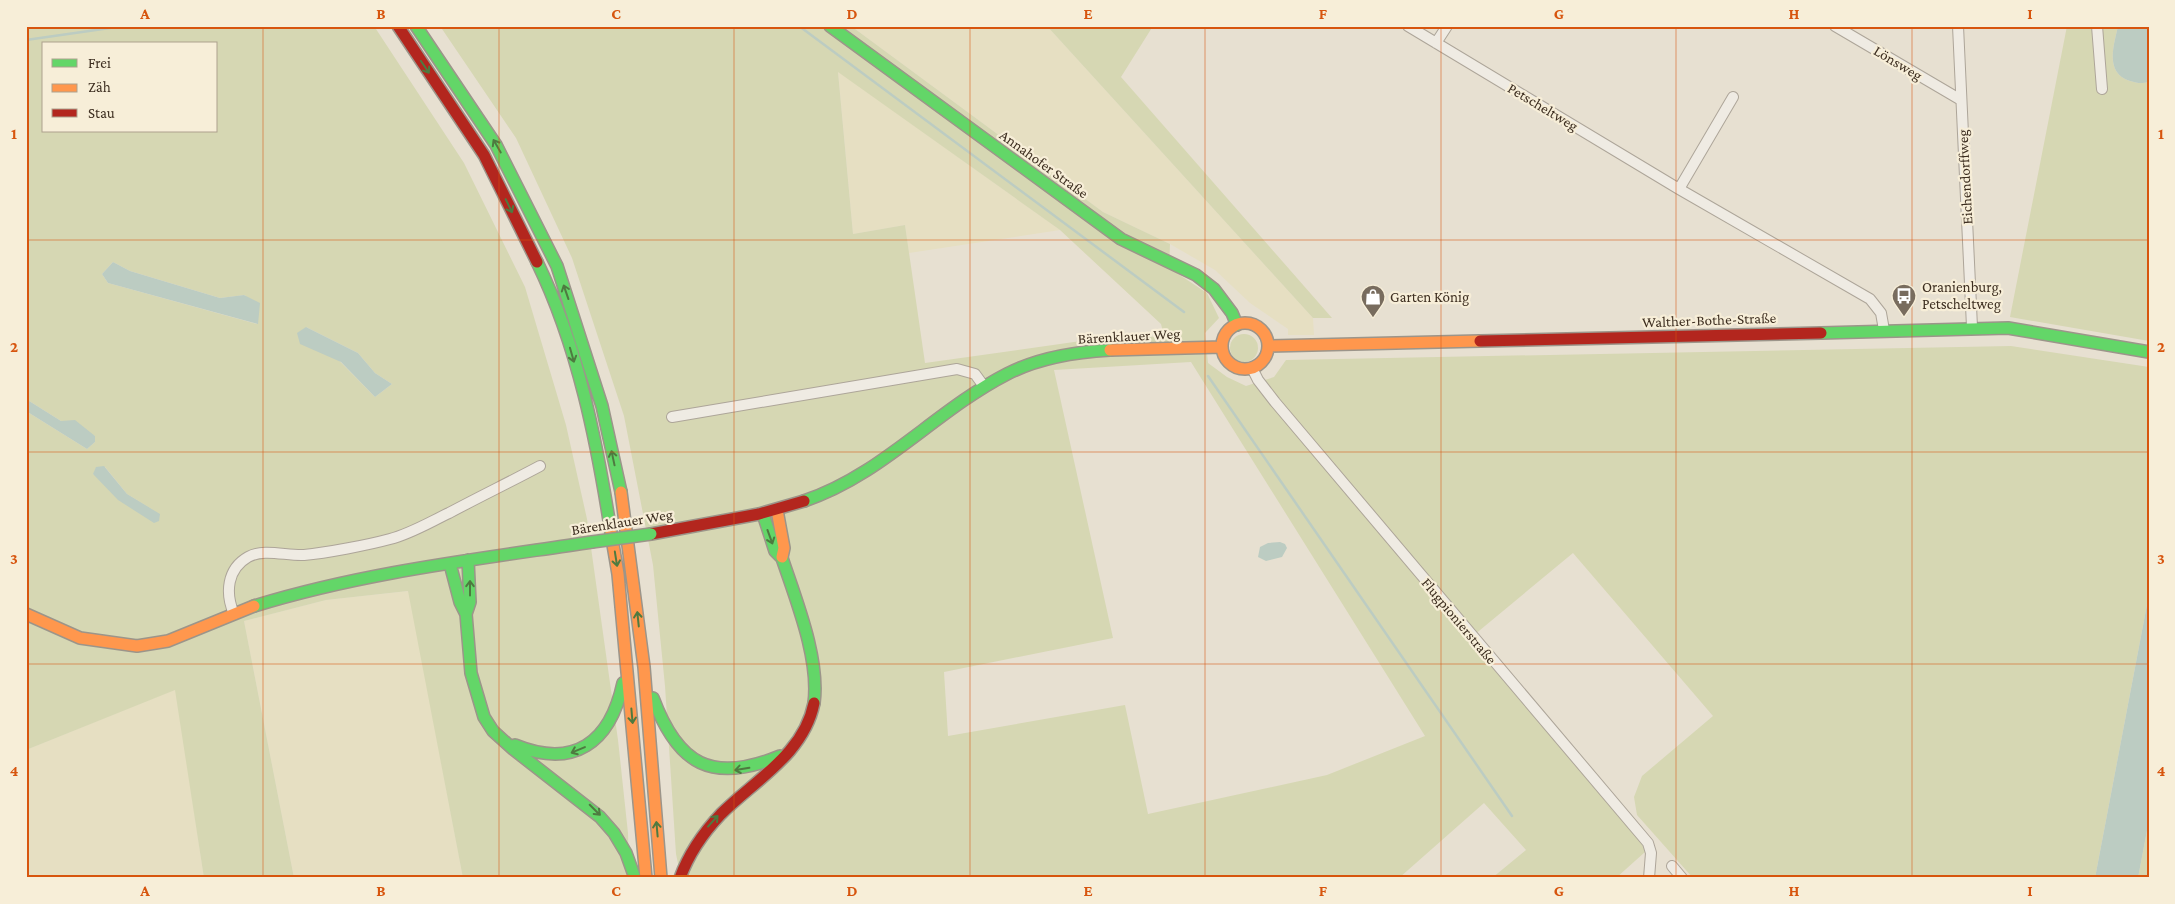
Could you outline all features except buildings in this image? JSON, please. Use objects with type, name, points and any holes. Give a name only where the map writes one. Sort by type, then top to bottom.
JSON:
[{"type":"main road","points":[[398,26],[484,155],[545,279],[564,331],[587,408],[604,487],[618,574],[627,650],[646,878]]},
{"type":"main road","points":[[416,26],[496,145],[560,275],[602,406],[620,486],[633,572],[644,667],[661,878]]},
{"type":"main road","name":"Annahofer Straße","points":[[830,26],[1121,239],[1196,275],[1214,288],[1232,313],[1237,324]]},
{"type":"main road","points":[[1237,324],[1248,324],[1257,327],[1265,334],[1268,346],[1263,361],[1252,368],[1242,369],[1232,366],[1225,358],[1222,347],[1226,334],[1237,324]]},
{"type":"main road","name":"Walther-Bothe-Straße","points":[[1268,346],[1972,327],[2024,330],[2149,352]]},
{"type":"main road","name":"Bärenklauer Weg","points":[[26,614],[80,638],[136,646],[168,641],[234,614],[302,590],[375,575],[651,534],[763,514],[860,476],[897,452],[983,385],[1031,364],[1087,351],[1222,347]]},
{"type":"main road","points":[[680,878],[688,856],[715,818],[776,766],[804,732],[812,711],[816,692],[813,666],[782,558],[784,548],[777,510]]},
{"type":"main road","points":[[763,514],[775,551],[782,558]]},
{"type":"main road","points":[[466,614],[470,602],[468,560]]},
{"type":"main road","points":[[450,564],[460,602],[466,614],[477,698],[491,728],[528,762],[582,798],[599,815],[627,855],[635,878]]},
{"type":"main road","points":[[501,738],[520,748],[543,755],[568,754],[587,746],[605,731],[617,712],[627,650]]},
{"type":"main road","points":[[644,667],[664,729],[679,749],[694,760],[713,768],[732,770],[769,762],[787,752]]},
{"type":"street","name":"Petscheltweg","points":[[1408,26],[1678,189],[1870,299],[1881,312],[1884,330]]},
{"type":"street","points":[[1436,43],[1447,26]]},
{"type":"street","name":"Lönsweg","points":[[1835,26],[1961,100]]},
{"type":"street","name":"Eichendorffweg","points":[[1958,26],[1972,327]]},
{"type":"street","points":[[2097,26],[2102,89]]},
{"type":"street","points":[[1678,189],[1733,96]]},
{"type":"street","name":"Flugpionierstraße","points":[[1252,368],[1258,380],[1275,402],[1648,843],[1651,853],[1649,878]]},
{"type":"street","points":[[672,417],[957,369],[975,374],[983,385]]},
{"type":"street","points":[[234,614],[228,596],[229,585],[232,574],[239,564],[249,556],[276,552],[306,555],[390,539],[425,525],[540,466]]},
{"type":"street","points":[[1672,866],[1682,878]]},
{"type":"shaded area","points":[[851,26],[1047,26],[1313,318],[1314,335],[1288,335],[1288,329],[1250,303],[1215,270],[1170,244],[1103,212]]},
{"type":"shaded area","points":[[2118,26],[2149,26],[2149,82],[2139,83],[2130,81],[2117,72],[2114,65],[2113,50]]},
{"type":"shaded area","points":[[838,71],[1060,230],[909,253],[905,225],[853,234]]},
{"type":"shaded area","points":[[113,262],[130,271],[220,298],[244,295],[260,303],[258,324],[108,283],[102,274]]},
{"type":"shaded area","points":[[306,327],[358,353],[375,373],[392,384],[375,397],[341,362],[300,344],[297,333]]},
{"type":"shaded area","points":[[26,399],[61,421],[75,420],[95,436],[95,442],[87,449],[26,411]]},
{"type":"shaded area","points":[[104,466],[127,494],[160,514],[159,521],[154,523],[118,500],[93,474],[96,467]]},
{"type":"shaded area","points":[[1280,542],[1285,544],[1287,548],[1282,557],[1266,561],[1258,557],[1260,547],[1268,543]]},
{"type":"shaded area","points":[[409,591],[463,878],[294,878],[244,621],[326,600]]},
{"type":"shaded area","points":[[2149,594],[2149,820],[2138,878],[2095,878]]},
{"type":"shaded area","points":[[176,689],[204,878],[26,878],[26,750]]},
{"type":"green space","points":[[26,26],[374,26],[464,163],[525,287],[566,425],[587,519],[618,740],[628,833],[629,878],[463,878],[408,591],[326,600],[244,621],[294,878],[204,878],[175,690],[26,750],[26,411],[87,449],[95,442],[95,436],[61,421],[26,399]],"holes":[[[113,262],[130,271],[220,298],[245,295],[257,324],[108,283],[102,274]],[[306,327],[358,353],[375,373],[392,384],[375,397]],[[105,467],[127,494],[160,514],[93,474]]]},
{"type":"green space","points":[[440,26],[851,26],[1103,212],[1170,244],[1169,268],[1207,293],[1219,318],[1205,333],[1208,363],[1227,377],[1246,386],[1274,377],[1286,360],[2011,346],[2149,367],[2149,594],[2095,878],[1693,878],[1637,815],[1634,797],[1642,776],[1713,716],[1573,553],[1468,640],[1638,834],[1645,852],[1616,878],[1492,878],[1526,850],[1484,803],[1399,878],[681,878],[676,854],[665,686],[653,565],[624,416],[572,258],[516,138]],"holes":[[[838,72],[1060,230],[1161,324],[1164,336],[1081,341],[925,363],[905,225],[853,234]],[[1191,362],[1425,736],[1327,775],[1148,814],[1125,705],[948,736],[944,672],[1113,638],[1054,370]]]},
{"type":"green space","points":[[1047,26],[1153,26],[1121,77],[1332,318],[1313,318]]},
{"type":"green space","points":[[2067,26],[2118,26],[2113,50],[2114,65],[2117,72],[2130,81],[2139,83],[2149,82],[2149,341],[2010,317]]},
{"type":"green space","points":[[1244,334],[1254,338],[1258,348],[1254,358],[1244,362],[1234,358],[1230,348],[1234,338]]},
{"type":"green space","points":[[2149,820],[2149,878],[2138,878]]},
{"type":"waterway","points":[[26,40],[124,26]]},
{"type":"waterway","points":[[799,26],[1184,312]]},
{"type":"waterway","points":[[1208,376],[1512,816]]},
{"type":"traffic: fast","points":[[416,26],[496,145],[557,266],[602,406],[621,492]]},
{"type":"traffic: fast","points":[[830,26],[1121,239],[1196,275],[1214,289],[1232,313],[1237,325]]},
{"type":"traffic: fast","points":[[537,262],[564,327],[575,361],[592,429],[611,533]]},
{"type":"traffic: fast","points":[[1821,333],[2008,328],[2149,352]]},
{"type":"traffic: fast","points":[[804,501],[832,490],[859,475],[981,389],[1019,368],[1057,357],[1083,352],[1110,350]]},
{"type":"traffic: fast","points":[[763,514],[775,551],[782,558],[806,630],[814,668],[814,703]]},
{"type":"traffic: fast","points":[[592,542],[651,534]]},
{"type":"traffic: fast","points":[[254,606],[295,594],[379,575],[592,542]]},
{"type":"traffic: fast","points":[[466,614],[470,602],[468,560]]},
{"type":"traffic: fast","points":[[450,564],[460,602],[466,614],[471,673],[484,717],[493,731],[513,749],[600,817],[614,833],[626,853],[635,878]]},
{"type":"traffic: fast","points":[[515,745],[536,752],[555,754],[572,752],[586,746],[599,735],[609,721],[617,704],[623,683]]},
{"type":"traffic: fast","points":[[653,698],[663,721],[674,739],[686,753],[700,763],[717,768],[735,768],[756,764],[780,756]]},
{"type":"traffic: slow","points":[[1241,323],[1249,323],[1258,327],[1264,333],[1268,346],[1264,359],[1258,365],[1249,369],[1241,369],[1232,365],[1226,359],[1222,350],[1222,342],[1226,333],[1232,327],[1241,323]]},
{"type":"traffic: slow","points":[[1268,346],[1480,341]]},
{"type":"traffic: slow","points":[[1110,350],[1222,347]]},
{"type":"traffic: slow","points":[[621,492],[644,667],[661,878]]},
{"type":"traffic: slow","points":[[777,510],[784,548],[782,557]]},
{"type":"traffic: slow","points":[[611,533],[618,574],[646,878]]},
{"type":"traffic: slow","points":[[26,614],[80,638],[137,646],[168,641],[254,606]]},
{"type":"traffic: jam","points":[[398,26],[484,155],[537,262]]},
{"type":"traffic: jam","points":[[1480,341],[1821,333]]},
{"type":"traffic: jam","points":[[651,534],[759,514],[804,501]]},
{"type":"traffic: jam","points":[[680,878],[692,852],[714,821],[789,752],[809,721],[814,703]]},
{"type":"place","name":"Oranienburg, Petscheltweg","points":[[1904,317]]},
{"type":"place","name":"Garten König","points":[[1373,318]]}]
